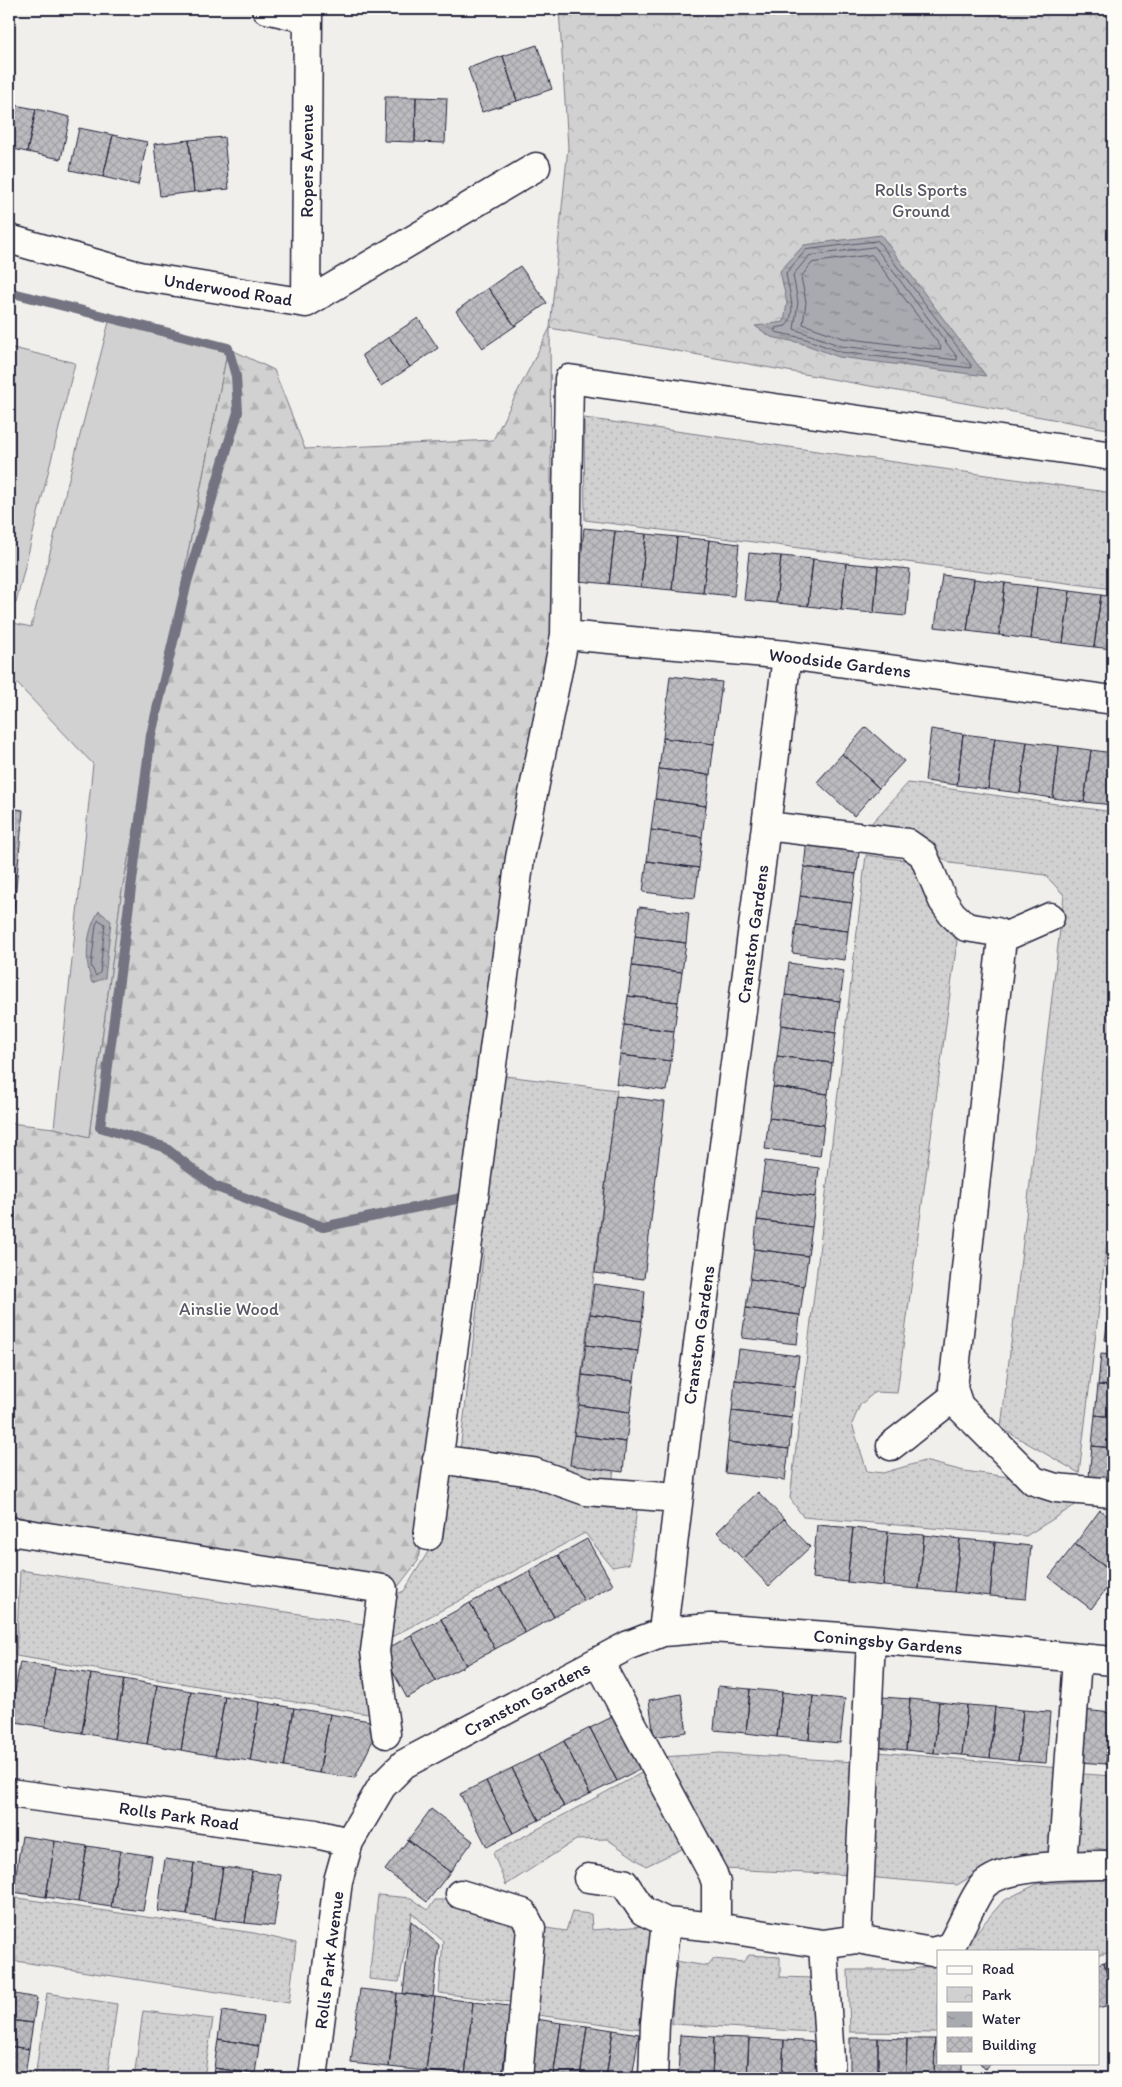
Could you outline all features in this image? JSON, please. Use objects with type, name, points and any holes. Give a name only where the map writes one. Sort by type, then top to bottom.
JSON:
[{"type":"street","name":"Ropers Avenue","points":[[266,9],[308,14],[306,303]]},
{"type":"street","name":"Underwood Road","points":[[9,239],[138,276],[306,303],[536,167]]},
{"type":"street","points":[[428,1536],[520,858],[565,635],[569,379],[862,418],[1113,456]]},
{"type":"street","name":"Woodside Gardens","points":[[565,635],[788,655],[1113,700]]},
{"type":"street","name":"Cranston Gardens","points":[[348,1842],[382,1786],[404,1764],[629,1645],[663,1632],[678,1498],[768,826],[788,655]]},
{"type":"street","points":[[768,826],[907,843],[923,854],[943,901],[952,914],[966,927],[997,932],[1002,938],[953,1378],[954,1396],[959,1406],[1034,1481],[1056,1488],[1113,1493]]},
{"type":"street","points":[[1002,938],[1050,918]]},
{"type":"street","points":[[891,1446],[954,1396]]},
{"type":"street","points":[[437,1459],[533,1472],[586,1492],[678,1498]]},
{"type":"street","points":[[9,1532],[383,1589],[375,1650],[386,1734]]},
{"type":"street","name":"Coningsby Gardens","points":[[663,1632],[711,1628],[871,1639],[1113,1661]]},
{"type":"street","points":[[857,1939],[871,1639]]},
{"type":"street","points":[[1062,1865],[1077,1659]]},
{"type":"street","points":[[599,1662],[713,1874],[716,1883],[716,1927]]},
{"type":"street","name":"Rolls Park Road","points":[[9,1793],[316,1834],[348,1842]]},
{"type":"street","name":"Rolls Park Avenue","points":[[314,2078],[338,1882],[348,1842]]},
{"type":"street","points":[[939,1950],[950,1947],[982,1887],[992,1879],[1004,1874],[1062,1865],[1113,1865]]},
{"type":"street","points":[[588,1878],[624,1883],[643,1910],[666,1922],[716,1927],[823,1944],[857,1939],[932,1952],[937,1951]]},
{"type":"street","points":[[460,1894],[523,1913],[532,1928],[518,2078]]},
{"type":"street","points":[[653,2078],[655,2023],[666,1922]]},
{"type":"street","points":[[823,1944],[831,2078]]},
{"type":"green space","name":"Rolls Sports Ground","points":[[559,9],[1113,9],[1113,430],[550,328],[568,147]]},
{"type":"green space","points":[[110,318],[228,348],[121,896],[89,1137],[54,1128],[93,764],[9,675],[9,622],[31,627]]},
{"type":"green space","name":"Ainslie Wood","points":[[550,328],[552,644],[512,857],[418,1561],[396,1589],[9,1515],[9,1123],[54,1128],[89,1137],[121,896],[228,348],[274,370],[305,449],[493,440]]},
{"type":"green space","points":[[9,347],[75,363],[16,603],[9,601]]},
{"type":"green space","points":[[584,418],[1113,493],[1113,589],[585,520]]},
{"type":"green space","points":[[908,783],[1113,812],[1113,1192],[1079,1473],[1001,1428],[1064,895],[1045,875],[950,863],[927,848],[868,827]]},
{"type":"green space","points":[[866,855],[911,861],[957,941],[897,1393],[875,1392],[860,1405],[852,1424],[867,1471],[883,1473],[924,1461],[964,1471],[1016,1478],[1038,1493],[1077,1504],[1026,1536],[803,1517],[790,1498]]},
{"type":"green space","points":[[498,1075],[617,1090],[570,1465],[614,1470],[612,1483],[460,1451],[484,1249],[475,1247]]},
{"type":"green space","points":[[446,1468],[638,1503],[629,1564],[612,1567],[585,1533],[386,1640],[390,1597],[404,1591],[434,1542]]},
{"type":"green space","points":[[20,1570],[363,1624],[374,1715],[16,1656]]},
{"type":"green space","points":[[878,1752],[1059,1768],[1055,1855],[1024,1854],[987,1867],[957,1885],[866,1877]]},
{"type":"green space","points":[[720,1753],[855,1762],[851,1875],[724,1869],[662,1757]]},
{"type":"green space","points":[[647,1770],[686,1847],[646,1866],[607,1839],[576,1840],[506,1885],[493,1853]]},
{"type":"green space","points":[[1083,1774],[1113,1776],[1113,1851],[1096,1848],[1073,1852]]},
{"type":"green space","points":[[1113,1879],[1113,1952],[1100,1955],[1100,1950],[961,1950],[1003,1901],[1037,1884]]},
{"type":"green space","points":[[378,1895],[411,1898],[428,1910],[435,1900],[452,1900],[522,1921],[511,2002],[439,1993],[443,1941],[412,1913],[399,1982],[369,1979]]},
{"type":"green space","points":[[11,1897],[254,1933],[296,1943],[289,2003],[9,1960]]},
{"type":"green space","points":[[572,1912],[591,1914],[592,1930],[658,1925],[641,2029],[538,2015],[539,1927],[566,1931]]},
{"type":"green space","points":[[749,1955],[780,1957],[780,1977],[813,1978],[814,2032],[672,2024],[675,1961],[708,1966],[714,1959],[743,1962]]},
{"type":"green space","points":[[937,1964],[937,2033],[850,2032],[848,1970],[909,1970]]},
{"type":"green space","points":[[47,1993],[117,2004],[107,2078],[35,2078]]},
{"type":"green space","points":[[143,2011],[213,2019],[204,2078],[134,2078]]},
{"type":"water","points":[[881,235],[986,376],[839,357],[801,343],[771,337],[755,326],[784,322],[787,303],[780,271],[804,245]]},
{"type":"water","points":[[99,911],[111,921],[105,978],[92,983],[87,956],[91,928]]},
{"type":"building","points":[[537,45],[552,89],[517,101],[503,56]]},
{"type":"building","points":[[503,56],[517,101],[482,112],[468,68]]},
{"type":"building","points":[[385,97],[416,97],[415,142],[384,141]]},
{"type":"building","points":[[416,97],[447,98],[445,143],[415,142]]},
{"type":"building","points":[[9,104],[36,109],[27,152],[9,148]]},
{"type":"building","points":[[36,109],[70,117],[61,159],[27,152]]},
{"type":"building","points":[[79,128],[113,135],[103,177],[70,170]]},
{"type":"building","points":[[113,135],[147,142],[138,185],[103,177]]},
{"type":"building","points":[[224,137],[229,189],[194,192],[189,140]]},
{"type":"building","points":[[189,140],[194,192],[160,196],[154,144]]},
{"type":"building","points":[[520,266],[547,303],[515,326],[488,288]]},
{"type":"building","points":[[488,288],[515,326],[483,348],[456,311]]},
{"type":"building","points":[[418,318],[438,348],[410,367],[389,337]]},
{"type":"building","points":[[389,337],[410,367],[381,386],[362,355]]},
{"type":"building","points":[[584,528],[615,531],[609,584],[579,581]]},
{"type":"building","points":[[615,531],[646,534],[641,587],[609,584]]},
{"type":"building","points":[[646,534],[677,537],[672,590],[641,587]]},
{"type":"building","points":[[677,537],[709,540],[703,593],[672,590]]},
{"type":"building","points":[[709,540],[739,544],[734,596],[703,593]]},
{"type":"building","points":[[749,553],[781,556],[776,603],[744,600]]},
{"type":"building","points":[[781,556],[813,559],[808,606],[776,603]]},
{"type":"building","points":[[813,559],[846,563],[841,610],[808,606]]},
{"type":"building","points":[[846,563],[878,566],[874,613],[841,610]]},
{"type":"building","points":[[878,566],[910,569],[906,616],[874,613]]},
{"type":"building","points":[[942,575],[974,579],[967,631],[935,627]]},
{"type":"building","points":[[974,579],[1005,583],[999,635],[967,631]]},
{"type":"building","points":[[1005,583],[1037,587],[1031,639],[999,635]]},
{"type":"building","points":[[1037,587],[1070,591],[1063,643],[1031,639]]},
{"type":"building","points":[[1070,591],[1101,595],[1094,647],[1063,643]]},
{"type":"building","points":[[1101,595],[1113,597],[1113,649],[1094,647]]},
{"type":"building","points":[[670,676],[722,682],[714,744],[663,738]]},
{"type":"building","points":[[866,727],[904,761],[879,788],[842,754]]},
{"type":"building","points":[[931,729],[963,734],[957,785],[925,781]]},
{"type":"building","points":[[963,734],[995,738],[988,789],[957,785]]},
{"type":"building","points":[[663,738],[714,744],[710,775],[659,769]]},
{"type":"building","points":[[995,738],[1027,742],[1020,793],[988,789]]},
{"type":"building","points":[[1027,742],[1059,746],[1053,798],[1020,793]]},
{"type":"building","points":[[1059,746],[1091,750],[1084,802],[1053,798]]},
{"type":"building","points":[[1091,750],[1113,753],[1113,805],[1084,802]]},
{"type":"building","points":[[842,754],[879,788],[854,816],[817,782]]},
{"type":"building","points":[[659,769],[710,775],[706,806],[655,799]]},
{"type":"building","points":[[655,799],[706,806],[702,837],[651,830]]},
{"type":"building","points":[[9,808],[23,810],[12,932],[9,932]]},
{"type":"building","points":[[651,830],[702,837],[699,868],[647,861]]},
{"type":"building","points":[[807,839],[860,846],[856,874],[804,867]]},
{"type":"building","points":[[647,861],[699,868],[695,898],[643,892]]},
{"type":"building","points":[[804,867],[856,874],[852,903],[800,896]]},
{"type":"building","points":[[800,896],[852,903],[848,931],[796,925]]},
{"type":"building","points":[[639,907],[689,913],[686,943],[635,936]]},
{"type":"building","points":[[796,925],[848,931],[845,960],[792,953]]},
{"type":"building","points":[[635,936],[686,943],[682,972],[632,966]]},
{"type":"building","points":[[789,963],[844,971],[840,1001],[785,995]]},
{"type":"building","points":[[632,966],[682,972],[678,1002],[628,996]]},
{"type":"building","points":[[785,995],[840,1001],[836,1033],[781,1025]]},
{"type":"building","points":[[628,996],[678,1002],[674,1031],[624,1025]]},
{"type":"building","points":[[624,1025],[674,1031],[671,1061],[620,1055]]},
{"type":"building","points":[[781,1025],[836,1033],[832,1063],[777,1056]]},
{"type":"building","points":[[620,1055],[671,1061],[667,1091],[616,1084]]},
{"type":"building","points":[[777,1056],[832,1063],[828,1094],[773,1087]]},
{"type":"building","points":[[773,1087],[828,1094],[824,1125],[769,1118]]},
{"type":"building","points":[[616,1096],[665,1102],[644,1279],[595,1273]]},
{"type":"building","points":[[769,1118],[824,1125],[820,1156],[765,1149]]},
{"type":"building","points":[[765,1161],[819,1168],[816,1197],[761,1190]]},
{"type":"building","points":[[761,1190],[816,1197],[812,1227],[757,1220]]},
{"type":"building","points":[[757,1220],[812,1227],[808,1256],[754,1249]]},
{"type":"building","points":[[754,1249],[808,1256],[804,1286],[750,1279]]},
{"type":"building","points":[[750,1279],[804,1286],[800,1315],[746,1308]]},
{"type":"building","points":[[1113,1280],[1113,1310],[1109,1309]]},
{"type":"building","points":[[594,1284],[645,1291],[642,1321],[590,1314]]},
{"type":"building","points":[[746,1308],[800,1315],[797,1344],[742,1338]]},
{"type":"building","points":[[1109,1309],[1113,1310],[1113,1341],[1105,1340]]},
{"type":"building","points":[[590,1314],[642,1321],[638,1351],[586,1345]]},
{"type":"building","points":[[586,1345],[638,1351],[634,1381],[582,1375]]},
{"type":"building","points":[[739,1349],[799,1356],[795,1387],[735,1380]]},
{"type":"building","points":[[1101,1354],[1113,1355],[1113,1386],[1098,1385]]},
{"type":"building","points":[[582,1375],[634,1381],[630,1412],[579,1405]]},
{"type":"building","points":[[735,1380],[795,1387],[792,1418],[732,1411]]},
{"type":"building","points":[[1098,1385],[1113,1386],[1113,1417],[1095,1415]]},
{"type":"building","points":[[579,1405],[630,1412],[626,1442],[574,1435]]},
{"type":"building","points":[[732,1411],[792,1418],[789,1449],[728,1442]]},
{"type":"building","points":[[1095,1415],[1113,1417],[1113,1448],[1092,1446]]},
{"type":"building","points":[[574,1435],[626,1442],[623,1472],[570,1465]]},
{"type":"building","points":[[728,1442],[789,1449],[785,1480],[725,1473]]},
{"type":"building","points":[[1092,1446],[1113,1448],[1113,1479],[1089,1477]]},
{"type":"building","points":[[758,1492],[784,1519],[743,1559],[717,1532]]},
{"type":"building","points":[[1100,1510],[1113,1520],[1113,1573],[1075,1544]]},
{"type":"building","points":[[784,1519],[810,1547],[769,1586],[743,1559]]},
{"type":"building","points":[[817,1525],[853,1528],[847,1582],[812,1578]]},
{"type":"building","points":[[853,1528],[888,1532],[883,1586],[847,1582]]},
{"type":"building","points":[[888,1532],[924,1535],[919,1589],[883,1586]]},
{"type":"building","points":[[924,1535],[960,1539],[954,1592],[919,1589]]},
{"type":"building","points":[[587,1539],[613,1585],[584,1601],[558,1555]]},
{"type":"building","points":[[960,1539],[995,1542],[990,1596],[954,1592]]},
{"type":"building","points":[[995,1542],[1031,1546],[1026,1599],[990,1596]]},
{"type":"building","points":[[1075,1544],[1113,1573],[1113,1580],[1091,1609],[1049,1577]]},
{"type":"building","points":[[558,1555],[584,1601],[554,1617],[529,1571]]},
{"type":"building","points":[[529,1571],[554,1617],[525,1633],[500,1587]]},
{"type":"building","points":[[500,1587],[525,1633],[495,1649],[470,1603]]},
{"type":"building","points":[[470,1603],[495,1649],[466,1665],[441,1619]]},
{"type":"building","points":[[441,1619],[466,1665],[436,1681],[411,1635]]},
{"type":"building","points":[[411,1635],[436,1681],[407,1698],[382,1652]]},
{"type":"building","points":[[20,1662],[55,1668],[45,1727],[10,1721]]},
{"type":"building","points":[[55,1668],[91,1674],[82,1733],[45,1727]]},
{"type":"building","points":[[91,1674],[124,1679],[114,1739],[82,1733]]},
{"type":"building","points":[[124,1679],[157,1685],[147,1744],[114,1739]]},
{"type":"building","points":[[157,1685],[191,1691],[181,1750],[147,1744]]},
{"type":"building","points":[[718,1686],[750,1689],[746,1733],[714,1730]]},
{"type":"building","points":[[750,1689],[782,1692],[777,1737],[746,1733]]},
{"type":"building","points":[[191,1691],[225,1696],[215,1756],[181,1750]]},
{"type":"building","points":[[782,1692],[813,1696],[809,1740],[777,1737]]},
{"type":"building","points":[[681,1694],[687,1732],[654,1737],[649,1700]]},
{"type":"building","points":[[225,1696],[260,1702],[250,1761],[215,1756]]},
{"type":"building","points":[[813,1696],[845,1699],[840,1743],[809,1740]]},
{"type":"building","points":[[882,1697],[910,1699],[906,1750],[877,1747]]},
{"type":"building","points":[[910,1699],[939,1702],[934,1753],[906,1750]]},
{"type":"building","points":[[260,1702],[294,1708],[284,1767],[250,1761]]},
{"type":"building","points":[[939,1702],[967,1705],[962,1755],[934,1753]]},
{"type":"building","points":[[967,1705],[995,1707],[990,1758],[962,1755]]},
{"type":"building","points":[[995,1707],[1023,1710],[1018,1761],[990,1758]]},
{"type":"building","points":[[294,1708],[330,1714],[319,1773],[284,1767]]},
{"type":"building","points":[[1023,1710],[1050,1712],[1046,1763],[1018,1761]]},
{"type":"building","points":[[1084,1710],[1111,1713],[1106,1764],[1079,1762]]},
{"type":"building","points":[[1111,1713],[1113,1713],[1113,1765],[1106,1764]]},
{"type":"building","points":[[330,1714],[381,1723],[355,1778],[319,1773]]},
{"type":"building","points":[[616,1715],[643,1767],[617,1781],[590,1728]]},
{"type":"building","points":[[590,1728],[617,1781],[590,1794],[564,1741]]},
{"type":"building","points":[[564,1741],[590,1794],[564,1807],[538,1755]]},
{"type":"building","points":[[538,1755],[564,1807],[539,1820],[512,1768]]},
{"type":"building","points":[[512,1768],[539,1820],[513,1833],[486,1781]]},
{"type":"building","points":[[486,1781],[513,1833],[487,1847],[460,1794]]},
{"type":"building","points":[[431,1809],[473,1841],[450,1872],[408,1840]]},
{"type":"building","points":[[22,1836],[55,1841],[46,1897],[13,1892]]},
{"type":"building","points":[[408,1840],[450,1872],[427,1902],[385,1870]]},
{"type":"building","points":[[55,1841],[87,1846],[78,1902],[46,1897]]},
{"type":"building","points":[[87,1846],[120,1851],[111,1907],[78,1902]]},
{"type":"building","points":[[120,1851],[152,1856],[143,1911],[111,1907]]},
{"type":"building","points":[[165,1859],[194,1863],[187,1915],[158,1911]]},
{"type":"building","points":[[194,1863],[223,1867],[215,1919],[187,1915]]},
{"type":"building","points":[[223,1867],[252,1871],[245,1923],[215,1919]]},
{"type":"building","points":[[252,1871],[281,1875],[274,1926],[245,1923]]},
{"type":"building","points":[[411,1921],[439,1945],[433,1997],[403,1994]]},
{"type":"building","points":[[1113,1960],[1113,1997],[1104,1962]]},
{"type":"building","points":[[1104,1962],[1113,2004],[1100,2007],[1100,1963]]},
{"type":"building","points":[[360,1989],[397,1993],[389,2067],[351,2063]]},
{"type":"building","points":[[9,1993],[37,1998],[33,2023],[9,2020]]},
{"type":"building","points":[[397,1993],[435,1997],[426,2071],[389,2067]]},
{"type":"building","points":[[435,1997],[473,2002],[465,2075],[426,2071]]},
{"type":"building","points":[[473,2002],[510,2006],[502,2078],[465,2075]]},
{"type":"building","points":[[222,2011],[263,2017],[259,2046],[218,2039]]},
{"type":"building","points":[[536,2019],[561,2023],[553,2078],[527,2078]]},
{"type":"building","points":[[9,2020],[33,2023],[29,2049],[9,2046]]},
{"type":"building","points":[[561,2023],[587,2026],[580,2078],[553,2078]]},
{"type":"building","points":[[587,2026],[613,2030],[606,2078],[580,2078]]},
{"type":"building","points":[[613,2030],[639,2034],[632,2078],[606,2078]]},
{"type":"building","points":[[680,2035],[714,2037],[712,2078],[678,2078]]},
{"type":"building","points":[[714,2037],[749,2038],[747,2078],[712,2078]]},
{"type":"building","points":[[749,2038],[784,2040],[782,2078],[747,2078]]},
{"type":"building","points":[[850,2038],[878,2038],[878,2078],[850,2078]]},
{"type":"building","points":[[878,2038],[907,2039],[906,2078],[878,2078]]},
{"type":"building","points":[[218,2039],[259,2046],[255,2074],[214,2068]]},
{"type":"building","points":[[907,2039],[935,2039],[934,2078],[906,2078]]},
{"type":"building","points":[[935,2039],[937,2039],[937,2064],[962,2064],[962,2078],[934,2078]]},
{"type":"building","points":[[784,2040],[818,2042],[817,2078],[782,2078]]},
{"type":"building","points":[[9,2046],[29,2049],[25,2075],[9,2073]]},
{"type":"building","points":[[981,2064],[991,2064],[985,2069]]},
{"type":"building","points":[[214,2068],[255,2074],[254,2078],[212,2078]]},
{"type":"building","points":[[9,2073],[25,2075],[24,2078],[9,2078]]},
{"type":"waterway","points":[[9,292],[228,348],[236,376],[238,412],[187,582],[151,735],[100,1127],[164,1147],[214,1186],[323,1227],[466,1197]]}]
